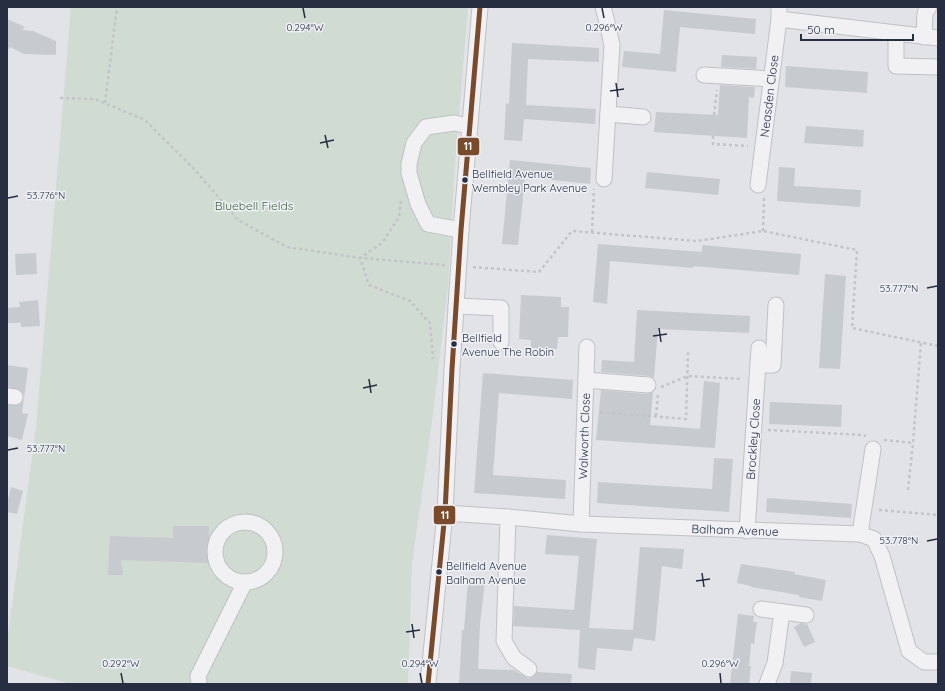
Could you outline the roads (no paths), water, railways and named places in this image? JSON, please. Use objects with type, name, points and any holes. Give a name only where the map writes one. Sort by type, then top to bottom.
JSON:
[{"type":"street","points":[[428,684],[445,513],[461,230],[480,7]]},
{"type":"street","points":[[603,7],[612,45],[604,179]]},
{"type":"street","points":[[779,13],[896,34],[931,37],[925,13],[929,7]]},
{"type":"street","name":"Neasden Close","points":[[758,184],[779,13]]},
{"type":"street","points":[[896,34],[896,66],[938,67]]},
{"type":"street","points":[[711,76],[771,79]]},
{"type":"street","points":[[608,114],[643,117]]},
{"type":"street","points":[[461,230],[428,224],[416,198],[409,173],[409,164],[414,143],[426,127],[454,123],[469,126]]},
{"type":"street","points":[[758,365],[773,366],[776,305]]},
{"type":"street","points":[[456,306],[501,308],[501,342]]},
{"type":"street","name":"Walworth Close","points":[[581,524],[588,347]]},
{"type":"street","name":"Brockley Close","points":[[747,531],[759,348]]},
{"type":"street","points":[[586,380],[648,385]]},
{"type":"street","points":[[860,534],[873,443]]},
{"type":"street","name":"Balham Avenue","points":[[445,513],[581,524],[860,534],[874,539],[882,556],[909,651],[924,662],[938,662]]},
{"type":"street","points":[[508,517],[504,641],[514,658],[529,670]]},
{"type":"street","points":[[238,522],[258,524],[267,530],[273,538],[276,548],[275,559],[271,568],[264,575],[255,580],[245,582],[227,576],[220,569],[216,560],[215,550],[217,541],[229,526],[238,522]]},
{"type":"street","points":[[200,684],[198,676],[245,582]]},
{"type":"street","points":[[760,609],[806,615]]},
{"type":"street","points":[[767,684],[775,663],[782,612]]},
{"type":"place","name":"Bellfield Avenue Wembley Park Avenue","points":[[465,180]]},
{"type":"place","name":"Bellfield Avenue The Robin","points":[[454,344]]},
{"type":"place","name":"Bellfield Avenue Balham Avenue","points":[[439,572]]},
{"type":"park label","name":"Bluebell Fields","points":[[254,205]]}]
